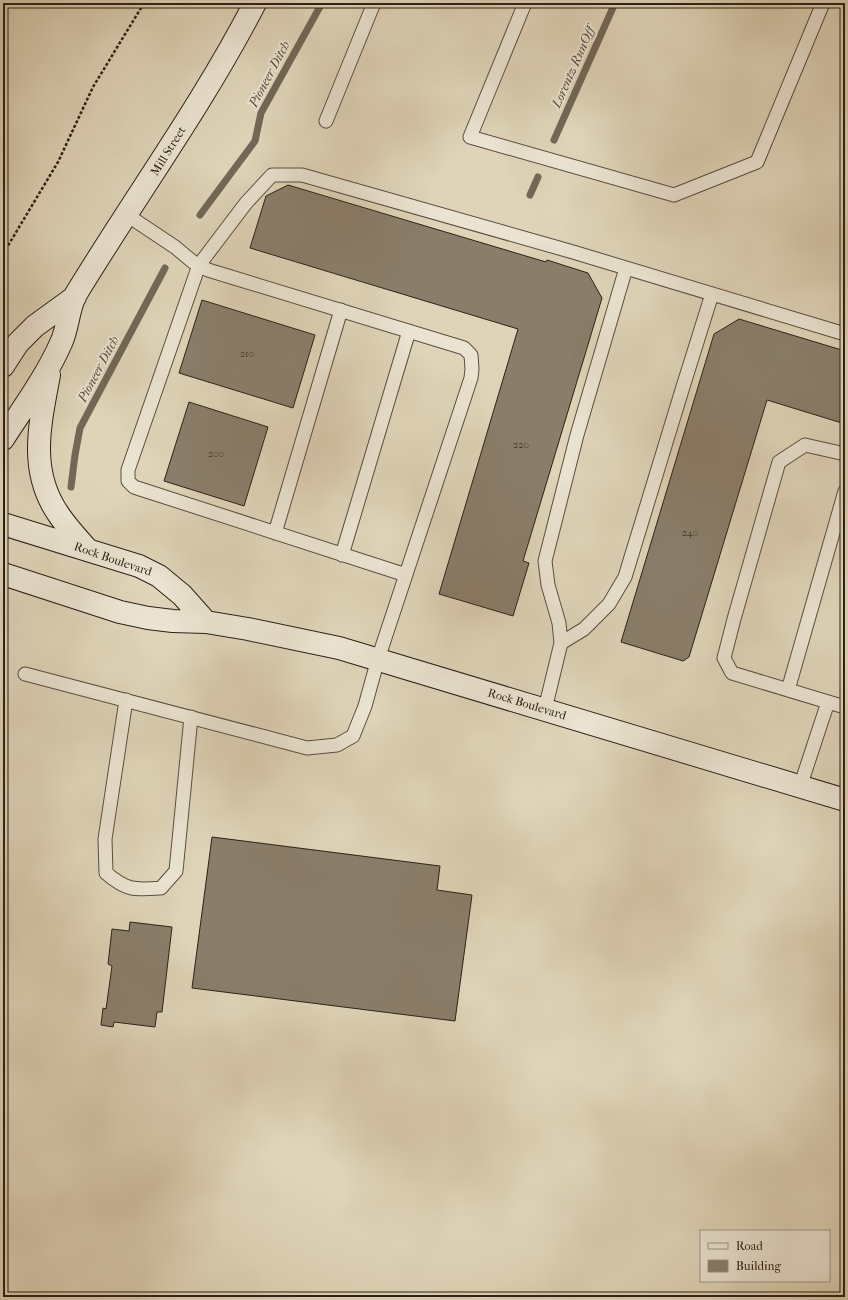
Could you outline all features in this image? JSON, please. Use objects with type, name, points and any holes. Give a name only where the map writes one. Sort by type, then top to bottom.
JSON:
[{"type":"main road","name":"Mill Street","points":[[3,439],[52,364],[62,341],[75,296],[218,69],[255,3]]},
{"type":"main road","name":"Mill Street","points":[[3,366],[18,343],[35,326],[75,296]]},
{"type":"main road","points":[[52,364],[38,439],[39,465],[43,484],[50,500],[59,515],[88,550]]},
{"type":"main road","name":"Rock Boulevard","points":[[3,524],[139,566],[159,576],[182,595],[206,622]]},
{"type":"main road","name":"Rock Boulevard","points":[[3,574],[120,612],[148,618],[173,621],[206,622],[300,639],[339,648],[845,800]]},
{"type":"main road","points":[[3,590],[77,598]]},
{"type":"lane","points":[[326,121],[374,3]]},
{"type":"lane","points":[[525,3],[470,137],[674,195],[757,162],[823,3]]},
{"type":"lane","points":[[406,575],[134,487],[128,481],[128,470],[199,265],[246,203],[272,175],[302,176],[626,268],[845,334]]},
{"type":"lane","points":[[25,674],[307,748],[337,745],[353,736],[365,706],[378,660],[471,378],[471,355],[464,348],[208,270],[193,262],[175,247],[127,215]]},
{"type":"lane","points":[[545,709],[562,643],[559,622],[548,585],[545,561],[578,435],[626,268]]},
{"type":"lane","points":[[562,643],[584,629],[609,604],[625,577],[712,294]]},
{"type":"lane","points":[[275,533],[341,310]]},
{"type":"lane","points":[[342,555],[409,331]]},
{"type":"lane","points":[[845,454],[805,445],[779,462],[724,658],[732,673],[845,707]]},
{"type":"lane","points":[[788,690],[840,527],[845,491]]},
{"type":"lane","points":[[126,700],[105,839],[106,873],[120,885],[139,890],[162,888],[176,871],[192,718]]},
{"type":"lane","points":[[800,787],[828,702]]},
{"type":"path","points":[[3,254],[58,162],[93,87],[144,3]]},
{"type":"building","points":[[288,185],[546,262],[547,260],[588,273],[602,298],[523,561],[529,563],[513,616],[439,594],[518,329],[250,248],[266,196]]},
{"type":"building","points":[[202,300],[315,335],[293,408],[179,373]]},
{"type":"building","points":[[739,319],[845,351],[845,424],[767,400],[689,657],[683,661],[621,642],[714,334]]},
{"type":"building","points":[[189,402],[268,427],[244,506],[164,481]]},
{"type":"building","points":[[212,837],[440,866],[437,890],[472,895],[455,1021],[192,988]]},
{"type":"building","points":[[130,922],[172,927],[162,1012],[157,1012],[155,1027],[114,1022],[113,1027],[101,1025],[103,1008],[106,1009],[112,966],[108,964],[112,929],[129,931]]},
{"type":"waterway","name":"Pioneer Ditch","points":[[200,215],[255,141],[261,113],[322,3]]},
{"type":"waterway","name":"Lorentz RunOff","points":[[554,140],[615,3]]},
{"type":"waterway","name":"Lorentz RunOff","points":[[530,195],[538,177]]},
{"type":"waterway","name":"Pioneer Ditch","points":[[71,487],[80,428],[165,268]]}]
